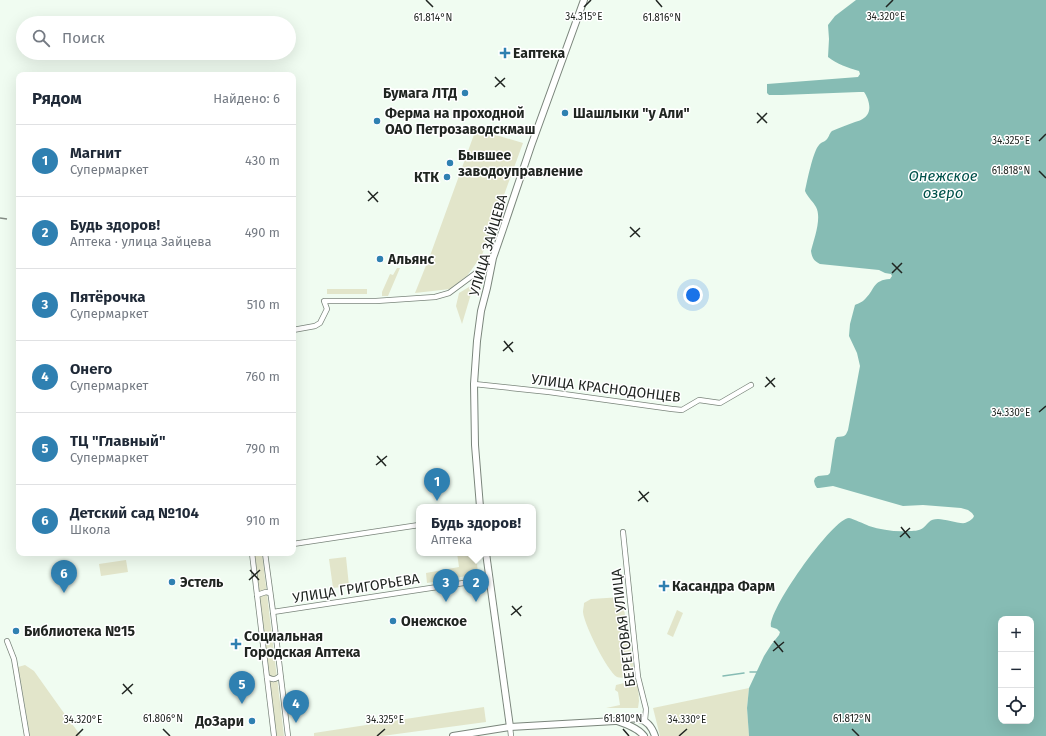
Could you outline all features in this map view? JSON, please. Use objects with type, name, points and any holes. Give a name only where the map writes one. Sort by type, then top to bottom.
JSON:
[{"type":"main road","name":"УЛИЦА ЗАЙЦЕВА","points":[[480,504],[475,445],[474,384],[481,311],[493,258],[531,146],[584,0]]},
{"type":"main road","points":[[486,556],[510,727]]},
{"type":"main road","points":[[453,736],[470,735],[510,727],[615,721],[634,718],[647,722],[653,730],[655,736]]},
{"type":"main road","points":[[615,721],[632,727],[642,734]]},
{"type":"main road","points":[[642,734],[638,727],[639,724],[647,722]]},
{"type":"street","points":[[296,329],[315,326],[320,323],[327,309],[324,301],[376,301],[435,298],[449,293],[476,274],[493,258]]},
{"type":"street","name":"УЛИЦА КРАСНОДОНЦЕВ","points":[[474,384],[549,392],[682,410],[700,400],[720,403],[751,385]]},
{"type":"street","points":[[296,544],[416,525]]},
{"type":"street","name":"БЕРЕГОВАЯ УЛИЦА","points":[[623,532],[638,677],[646,709],[647,722]]},
{"type":"street","points":[[252,556],[274,736]]},
{"type":"street","points":[[265,556],[288,736]]},
{"type":"street","name":"УЛИЦА ГРИГОРЬЕВА","points":[[273,612],[490,579]]},
{"type":"street","points":[[257,595],[266,592],[270,593]]},
{"type":"street","points":[[7,641],[14,659],[27,736]]},
{"type":"street","points":[[267,677],[271,680],[275,680],[280,676]]},
{"type":"street","points":[[510,727],[511,736]]},
{"type":"green space","points":[[476,129],[523,143],[482,255],[467,276],[450,289],[415,293],[431,253]]},
{"type":"green space","points":[[397,268],[400,268],[388,296],[382,296],[382,292],[390,274],[393,275]]},
{"type":"green space","points":[[474,284],[462,324],[456,306],[459,293]]},
{"type":"green space","points":[[327,289],[367,289],[367,294],[327,294]]},
{"type":"green space","points":[[254,556],[262,556],[284,736],[276,736]]},
{"type":"green space","points":[[457,556],[476,556],[478,574],[427,583],[426,573],[459,567]]},
{"type":"green space","points":[[346,557],[349,586],[333,588],[329,559]]},
{"type":"green space","points":[[126,560],[128,572],[101,576],[99,564]]},
{"type":"green space","points":[[622,597],[635,676],[621,678],[617,677],[613,673],[602,657],[587,626],[583,612],[584,603],[591,599]]},
{"type":"green space","points":[[677,610],[683,613],[673,637],[667,634]]},
{"type":"green space","points":[[25,665],[34,671],[81,736],[30,736],[18,667]]},
{"type":"green space","points":[[628,682],[638,685],[638,708],[606,708],[620,705],[618,692],[615,690],[616,685]]},
{"type":"green space","points":[[749,688],[747,708],[749,736],[660,736],[653,708]]},
{"type":"green space","points":[[484,707],[486,722],[382,736],[314,736],[314,733]]},
{"type":"water","name":"Онежское озеро","points":[[856,0],[1046,0],[1046,736],[749,736],[747,708],[749,688],[764,656],[779,635],[780,632],[777,629],[771,627],[779,603],[802,566],[816,548],[841,522],[849,518],[878,529],[914,531],[920,530],[935,519],[965,523],[974,516],[968,510],[961,508],[923,505],[903,506],[833,486],[817,488],[815,485],[815,478],[818,476],[828,475],[830,473],[835,440],[837,437],[844,436],[848,430],[860,366],[857,353],[849,336],[850,324],[855,305],[869,295],[877,283],[890,279],[892,276],[891,274],[879,270],[820,264],[816,262],[811,251],[817,229],[818,212],[805,191],[810,167],[817,148],[826,140],[832,131],[861,120],[867,115],[869,105],[864,92],[782,95],[769,95],[767,93],[767,84],[858,77],[860,74],[859,71],[843,66],[828,57],[828,25],[835,16]]},
{"type":"waterway","points":[[750,672],[757,672]]},
{"type":"waterway","points":[[723,676],[744,673]]},
{"type":"railway","points":[[0,218],[7,219]]},
{"type":"place","name":"Еаптека","points":[[505,53]]},
{"type":"place","name":"Бумага ЛТД","points":[[465,93]]},
{"type":"place","name":"Шашлыки \"у Али\"","points":[[565,113]]},
{"type":"place","name":"Ферма на проходной ОАО Петрозаводскмаш","points":[[377,121]]},
{"type":"place","name":"Бывшее заводоуправление","points":[[450,163]]},
{"type":"place","name":"КТК","points":[[447,177]]},
{"type":"place","name":"Альянс","points":[[380,259]]},
{"type":"place","name":"Магнит","points":[[437,501]]},
{"type":"place","name":"Эстель","points":[[172,582]]},
{"type":"place","name":"Касандра Фарм","points":[[664,586]]},
{"type":"place","name":"Детский сад №104","points":[[64,593]]},
{"type":"place","name":"Пятёрочка","points":[[446,602]]},
{"type":"place","name":"Будь здоров!","points":[[476,602]]},
{"type":"place","name":"Онежское","points":[[393,621]]},
{"type":"place","name":"Библиотека №15","points":[[16,631]]},
{"type":"place","name":"Социальная Городская Аптека","points":[[236,644]]},
{"type":"place","name":"ТЦ \"Главный\"","points":[[242,704]]},
{"type":"place","name":"ДоЗари","points":[[252,721]]},
{"type":"place","name":"Онего","points":[[296,723]]}]
